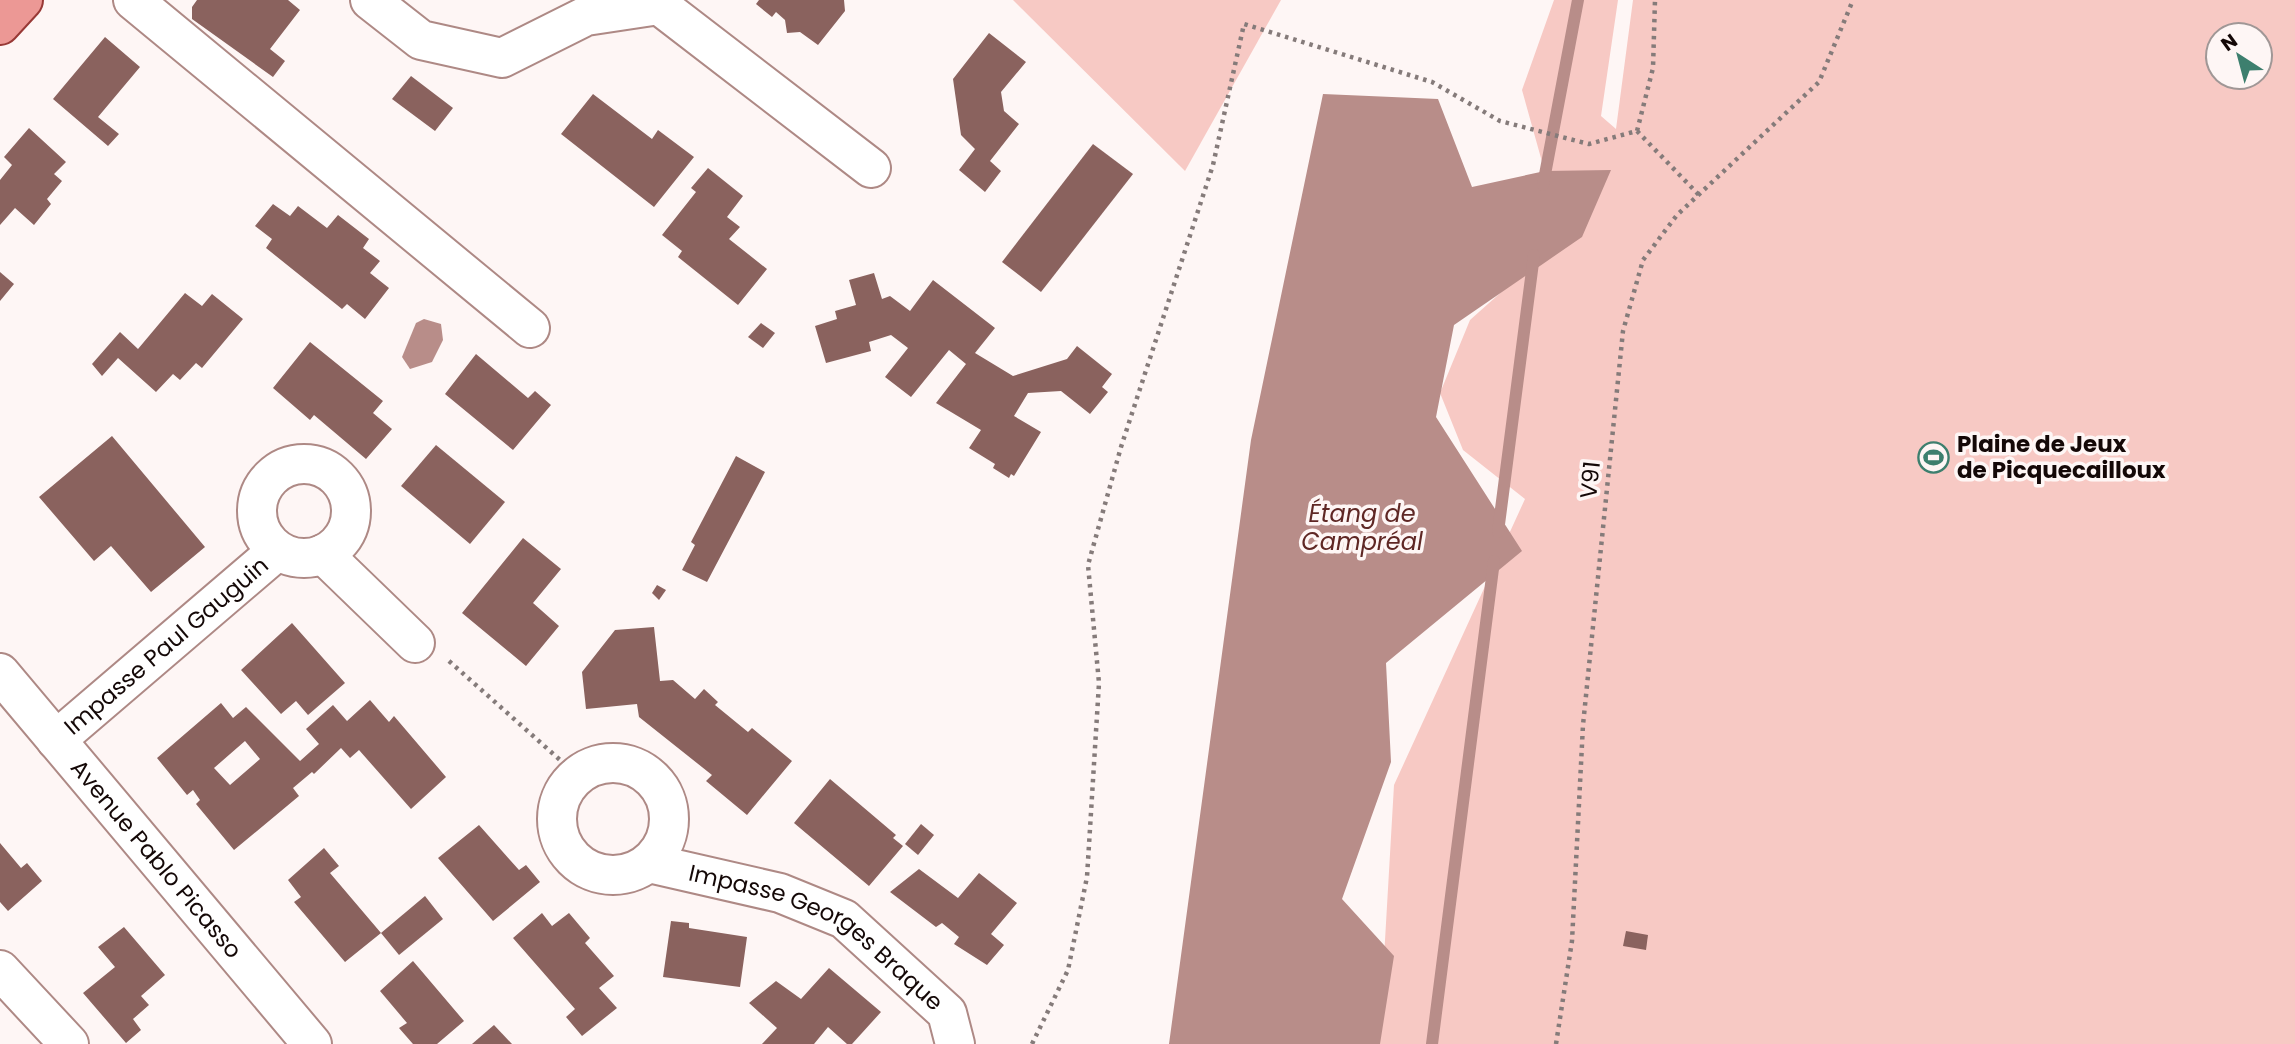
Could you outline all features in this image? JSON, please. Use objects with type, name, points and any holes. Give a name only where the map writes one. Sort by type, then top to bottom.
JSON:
[{"type":"main road","points":[[0,25],[23,0]]},
{"type":"street","points":[[133,0],[530,328]]},
{"type":"street","points":[[370,0],[421,40],[502,58],[586,16],[659,5],[871,168]]},
{"type":"street","name":"Impasse Paul Gauguin","points":[[308,464],[324,468],[336,476],[346,489],[351,503],[346,534],[323,554],[300,558],[277,551],[266,540],[259,526],[259,495],[267,481],[278,471],[308,464]]},
{"type":"street","name":"Impasse Paul Gauguin","points":[[56,740],[277,551]]},
{"type":"street","points":[[323,554],[415,643]]},
{"type":"street","name":"Avenue Pablo Picasso","points":[[0,673],[312,1044]]},
{"type":"street","name":"Impasse Georges Braque","points":[[578,776],[604,763],[623,764],[640,770],[655,781],[664,796],[669,814],[668,832],[662,849],[649,863],[780,893],[844,919],[947,1013],[955,1044]]},
{"type":"street","points":[[578,776],[562,797],[557,815],[558,834],[566,851],[579,865],[596,873],[614,876],[633,872],[649,863]]},
{"type":"street","points":[[0,970],[69,1044]]},
{"type":"path","points":[[1637,131],[1653,68],[1655,0]]},
{"type":"path","name":"V91","points":[[1556,1044],[1572,941],[1583,726],[1623,331],[1643,260],[1677,215],[1819,82],[1853,0]]},
{"type":"path","points":[[1032,1044],[1068,970],[1087,877],[1099,683],[1088,565],[1121,447],[1213,165],[1244,24],[1432,82],[1500,121],[1589,144],[1637,131]]},
{"type":"path","points":[[1637,131],[1699,195]]},
{"type":"path","points":[[415,643],[434,648],[578,776]]},
{"type":"shaded area","points":[[1013,0],[1281,0],[1185,171]]},
{"type":"shaded area","name":"Plaine de Jeux de Picquecailloux","points":[[1554,0],[1618,0],[1601,116],[1616,129],[1633,0],[2295,0],[2295,1044],[1379,1044],[1394,785],[1525,499],[1463,450],[1440,393],[1470,320],[1563,237],[1522,90]]},
{"type":"water","name":"Étang de Campréal","points":[[1323,94],[1438,99],[1472,187],[1545,171],[1611,170],[1582,237],[1454,325],[1436,417],[1522,551],[1386,663],[1391,762],[1342,899],[1394,956],[1380,1044],[1169,1044],[1251,440]]},
{"type":"water","points":[[424,319],[441,324],[443,340],[432,362],[410,369],[402,357],[416,323]]},
{"type":"building","points":[[197,0],[288,0],[300,10],[270,49],[285,61],[273,77],[192,19],[192,7]]},
{"type":"building","points":[[759,0],[844,0],[845,11],[818,45],[800,32],[787,33],[785,20],[776,12],[772,17],[756,4]]},
{"type":"building","points":[[989,33],[1026,62],[1001,92],[1004,111],[1019,124],[990,161],[1001,171],[985,192],[959,170],[975,149],[961,135],[953,79]]},
{"type":"building","points":[[105,37],[140,67],[98,117],[119,134],[108,146],[53,99]]},
{"type":"building","points":[[411,76],[453,108],[435,131],[392,99]]},
{"type":"building","points":[[593,94],[652,139],[658,130],[694,157],[654,207],[561,134]]},
{"type":"building","points":[[29,128],[66,162],[54,174],[62,181],[47,199],[51,204],[34,225],[15,208],[0,225],[0,180],[12,165],[4,157]]},
{"type":"building","points":[[1093,144],[1133,174],[1041,292],[1002,262]]},
{"type":"building","points":[[708,168],[743,196],[727,217],[740,227],[729,239],[767,269],[738,305],[678,257],[682,251],[662,235],[696,192],[691,188]]},
{"type":"building","points":[[273,204],[290,216],[298,206],[327,228],[338,215],[369,239],[363,248],[380,261],[370,273],[389,288],[365,319],[347,304],[342,309],[266,248],[272,239],[255,226]]},
{"type":"building","points":[[0,272],[14,284],[0,301]]},
{"type":"building","points":[[874,273],[882,299],[890,296],[910,311],[933,280],[995,328],[975,353],[1013,376],[1067,359],[1077,346],[1112,374],[1102,387],[1108,392],[1090,414],[1061,391],[1028,393],[1014,416],[1041,432],[1014,476],[1011,474],[1009,478],[993,468],[995,464],[969,448],[981,430],[936,403],[966,364],[949,350],[911,397],[885,377],[908,348],[891,335],[869,342],[871,351],[826,363],[815,326],[837,319],[835,311],[856,305],[849,280]]},
{"type":"building","points":[[185,293],[202,306],[212,294],[243,319],[202,368],[196,363],[180,380],[173,374],[156,392],[118,358],[102,376],[92,364],[120,332],[138,349]]},
{"type":"building","points":[[761,323],[775,333],[763,348],[748,337]]},
{"type":"building","points":[[310,342],[383,401],[373,413],[392,429],[366,459],[314,415],[310,420],[273,388]]},
{"type":"building","points":[[476,354],[528,398],[535,391],[551,405],[513,450],[445,394]]},
{"type":"building","points":[[112,436],[205,547],[151,592],[111,546],[94,561],[39,497]]},
{"type":"building","points":[[436,445],[505,502],[470,544],[401,486]]},
{"type":"building","points":[[736,456],[765,472],[707,582],[682,570],[695,545],[691,542]]},
{"type":"building","points":[[523,538],[561,569],[533,603],[559,626],[526,666],[462,613]]},
{"type":"building","points":[[657,585],[666,590],[659,600],[652,593]]},
{"type":"building","points":[[292,623],[345,683],[308,715],[296,701],[281,714],[241,670]]},
{"type":"building","points":[[654,627],[660,681],[673,680],[695,699],[704,689],[718,702],[715,705],[748,732],[752,728],[792,761],[747,815],[706,781],[712,775],[639,717],[637,704],[586,709],[582,672],[615,630]]},
{"type":"building","points":[[370,700],[389,722],[394,716],[446,777],[411,809],[359,750],[350,758],[341,748],[314,774],[312,772],[293,788],[299,796],[234,850],[196,804],[200,800],[193,790],[187,795],[157,758],[221,703],[233,718],[246,707],[300,761],[319,744],[306,729],[333,705],[347,721]],"holes":[[[245,741],[260,759],[230,785],[214,768]]]},
{"type":"building","points":[[830,779],[896,835],[893,838],[903,846],[869,886],[794,823]]},
{"type":"building","points":[[921,824],[934,835],[918,855],[905,844]]},
{"type":"building","points":[[479,825],[519,870],[526,865],[540,882],[493,921],[438,858]]},
{"type":"building","points":[[0,843],[21,868],[27,863],[42,881],[8,911],[0,902]]},
{"type":"building","points":[[324,848],[339,866],[330,873],[381,933],[345,962],[294,902],[301,897],[288,880]]},
{"type":"building","points":[[919,869],[958,898],[979,873],[1017,903],[991,934],[1004,945],[987,965],[954,944],[959,937],[942,923],[936,927],[890,892]]},
{"type":"building","points":[[425,896],[443,919],[399,955],[381,933]]},
{"type":"building","points":[[542,913],[552,926],[569,913],[590,938],[585,943],[614,976],[599,988],[617,1008],[582,1036],[566,1017],[575,1009],[513,938]]},
{"type":"building","points":[[671,921],[689,923],[689,928],[747,937],[740,987],[663,977]]},
{"type":"building","points":[[124,927],[165,975],[141,996],[149,1005],[133,1019],[141,1030],[126,1043],[83,993],[115,967],[98,947]]},
{"type":"building","points":[[1626,931],[1648,935],[1646,950],[1623,946]]},
{"type":"building","points":[[413,961],[464,1021],[437,1044],[413,1044],[399,1028],[407,1023],[380,991]]},
{"type":"building","points":[[829,968],[881,1012],[852,1044],[847,1044],[828,1027],[814,1044],[762,1044],[777,1028],[749,1003],[776,981],[801,999]]},
{"type":"building","points":[[494,1025],[512,1044],[472,1044]]},
{"type":"waterway","points":[[1543,185],[1578,0]]},
{"type":"waterway","points":[[1498,532],[1534,255]]},
{"type":"waterway","points":[[1432,1044],[1494,561]]},
{"type":"place","name":"Plaine de Jeux de Picquecailloux","points":[[1934,457]]}]
